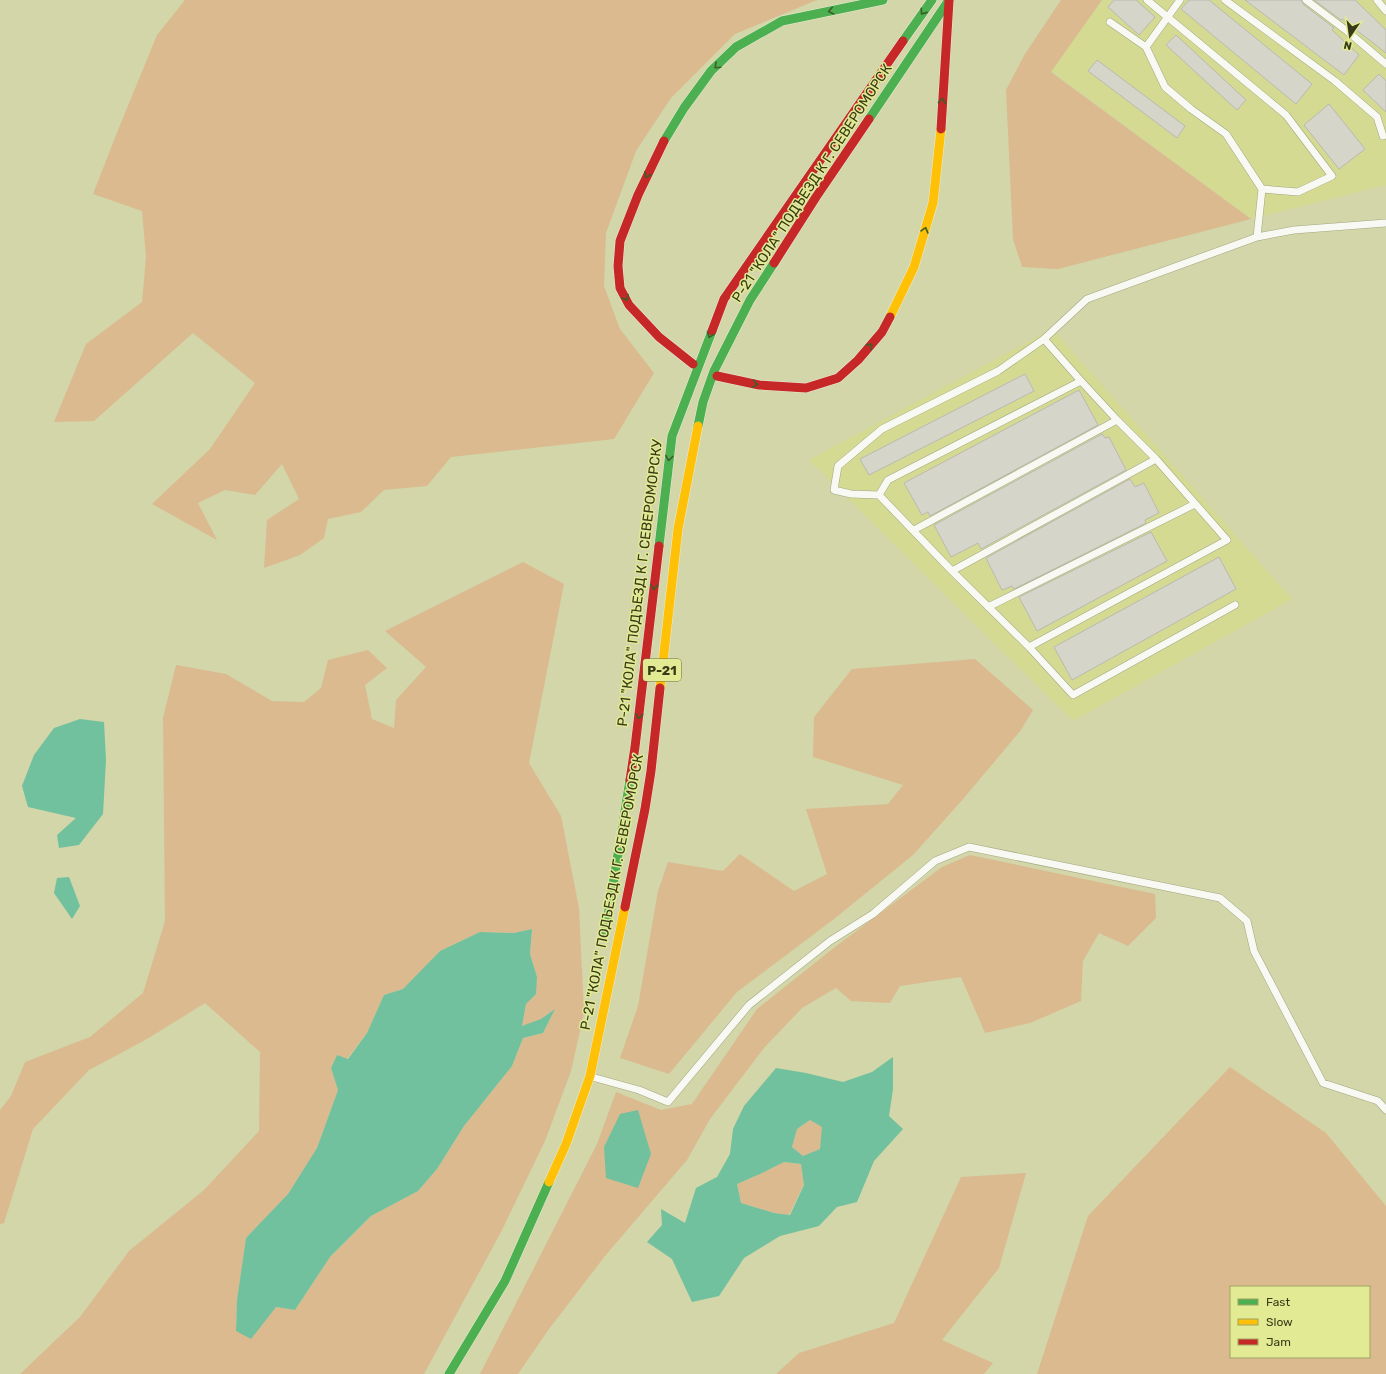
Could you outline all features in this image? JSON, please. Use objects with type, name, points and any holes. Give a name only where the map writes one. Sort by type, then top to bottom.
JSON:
[{"type":"main road","points":[[693,364],[659,337],[630,305],[620,288],[618,266],[620,241],[638,195],[665,138],[684,108],[711,71],[736,48],[782,21],[883,0]]},
{"type":"main road","name":"Р-21 \"КОЛА\" ПОДЪЕЗД К Г. СЕВЕРОМОРСКУ","points":[[604,944],[635,747],[672,436],[724,299],[932,0]]},
{"type":"main road","points":[[717,376],[759,385],[806,388],[838,378],[858,360],[882,332],[914,267],[933,203],[940,139],[949,0]]},
{"type":"main road","name":"Р-21 \"КОЛА\" ПОДЪЕЗД К Г. СЕВЕРОМОРСК","points":[[449,1374],[505,1281],[566,1144],[590,1076],[645,809],[651,771],[678,529],[703,402],[714,371],[750,300],[816,197],[910,60],[949,0]]},
{"type":"main road","points":[[575,1120],[587,1043]]},
{"type":"lane","points":[[1147,0],[1286,115],[1332,176],[1298,192],[1262,189]]},
{"type":"lane","points":[[1146,47],[1180,0]]},
{"type":"lane","points":[[1225,0],[1335,81],[1377,117],[1383,136]]},
{"type":"lane","points":[[1306,0],[1347,31],[1386,64]]},
{"type":"lane","points":[[1377,0],[1386,11]]},
{"type":"lane","points":[[1110,22],[1146,47],[1164,87],[1191,109],[1226,134],[1262,189],[1257,237]]},
{"type":"lane","points":[[1235,605],[1073,695],[1029,647],[952,571],[880,495],[850,494],[834,490],[838,466],[882,429],[998,371],[1044,339],[1087,298],[1257,237],[1294,230],[1386,223]]},
{"type":"lane","points":[[1029,647],[1227,540],[1156,459],[1117,420],[1044,339]]},
{"type":"lane","points":[[880,495],[888,480],[1081,381]]},
{"type":"lane","points":[[914,530],[1117,420]]},
{"type":"lane","points":[[952,571],[1156,459]]},
{"type":"lane","points":[[988,607],[1195,504]]},
{"type":"lane","points":[[590,1076],[639,1090],[668,1102],[749,1005],[830,941],[873,914],[935,861],[969,846],[1220,898],[1246,921],[1254,951],[1323,1083],[1378,1101],[1386,1110]]},
{"type":"shaded area","points":[[185,0],[817,0],[735,34],[671,98],[636,151],[606,233],[604,286],[620,329],[654,373],[614,439],[451,457],[427,486],[384,490],[361,512],[328,519],[324,538],[300,555],[264,568],[267,520],[299,499],[282,464],[255,495],[225,490],[198,503],[217,540],[152,504],[210,449],[255,383],[193,333],[94,421],[54,422],[86,344],[142,302],[146,257],[142,211],[93,194],[157,35]]},
{"type":"shaded area","points":[[1061,0],[1102,0],[1051,72],[1251,219],[1058,269],[1022,267],[1013,239],[1006,90],[1025,54]]},
{"type":"shaded area","points":[[1102,0],[1386,0],[1386,185],[1251,219],[1051,71]]},
{"type":"shaded area","points":[[1052,329],[1292,599],[1073,721],[809,460]]},
{"type":"shaded area","points":[[523,562],[564,584],[529,763],[561,816],[579,908],[584,1013],[571,1071],[545,1141],[501,1232],[424,1374],[20,1374],[80,1317],[129,1251],[204,1190],[259,1131],[260,1052],[205,1003],[147,1039],[89,1070],[33,1129],[4,1223],[0,1224],[0,1110],[11,1096],[25,1062],[90,1037],[143,993],[165,921],[163,718],[176,665],[226,674],[272,701],[304,702],[321,688],[328,660],[368,650],[387,668],[365,685],[372,719],[394,728],[396,700],[426,667],[385,631]],"holes":[[[532,929],[530,954],[537,977],[526,1004],[522,1027],[541,1019],[555,1009],[543,1033],[523,1038],[512,1066],[464,1126],[437,1169],[418,1191],[371,1216],[330,1257],[295,1310],[276,1307],[236,1331],[237,1300],[246,1238],[288,1194],[317,1148],[338,1090],[331,1068],[337,1055],[347,1059],[367,1033],[384,995],[403,989],[440,951],[480,932],[514,933]]]},
{"type":"shaded area","points":[[975,659],[1033,710],[1021,730],[964,798],[913,855],[834,919],[737,992],[669,1074],[620,1058],[638,1006],[658,891],[668,862],[723,871],[740,854],[794,891],[827,874],[806,809],[888,804],[903,785],[813,757],[814,717],[852,669]]},
{"type":"shaded area","points":[[80,719],[104,722],[106,760],[103,814],[79,845],[59,848],[57,835],[76,818],[28,807],[22,786],[34,755],[54,728]]},
{"type":"shaded area","points":[[970,855],[1155,894],[1156,918],[1128,946],[1099,933],[1083,961],[1081,1001],[1030,1023],[985,1033],[961,977],[900,986],[890,1003],[851,1001],[836,988],[802,1008],[764,1048],[710,1119],[687,1160],[605,1256],[549,1329],[518,1374],[480,1374],[597,1144],[616,1092],[661,1110],[692,1104],[757,1009],[835,947],[942,867]]},
{"type":"shaded area","points":[[69,877],[80,906],[72,919],[54,893],[57,878]]},
{"type":"shaded area","points":[[532,929],[530,954],[537,977],[536,994],[526,1004],[522,1026],[541,1019],[555,1009],[543,1033],[523,1038],[512,1066],[464,1126],[437,1169],[418,1191],[371,1216],[330,1257],[295,1310],[276,1307],[251,1339],[236,1331],[237,1300],[246,1238],[288,1194],[317,1148],[338,1090],[331,1068],[337,1055],[348,1059],[367,1033],[384,995],[403,989],[440,951],[480,932],[514,933]]},
{"type":"shaded area","points":[[893,1057],[893,1089],[889,1116],[903,1129],[874,1161],[857,1202],[837,1207],[819,1226],[780,1236],[744,1258],[719,1296],[692,1302],[672,1259],[647,1242],[662,1225],[661,1209],[685,1223],[696,1188],[717,1177],[730,1154],[733,1129],[744,1106],[776,1068],[806,1073],[843,1082],[872,1072]],"holes":[[[810,1120],[822,1127],[820,1149],[803,1156],[792,1147],[797,1129]],[[784,1162],[801,1164],[804,1185],[790,1215],[774,1213],[741,1203],[737,1184]]]},
{"type":"shaded area","points":[[1230,1067],[1326,1133],[1386,1206],[1386,1374],[1037,1374],[1088,1216]]},
{"type":"shaded area","points":[[638,1110],[651,1154],[638,1188],[606,1178],[604,1147],[620,1114]]},
{"type":"shaded area","points":[[810,1120],[823,1127],[820,1149],[803,1156],[792,1147],[797,1129]]},
{"type":"shaded area","points":[[784,1162],[801,1164],[804,1184],[789,1215],[774,1213],[741,1203],[737,1184]]},
{"type":"shaded area","points":[[1026,1173],[999,1268],[942,1340],[993,1363],[984,1374],[776,1374],[799,1353],[894,1323],[961,1177]]},
{"type":"building","points":[[1114,0],[1136,0],[1155,17],[1139,35],[1108,7]]},
{"type":"building","points":[[1189,0],[1209,0],[1312,84],[1296,104],[1181,9]]},
{"type":"building","points":[[1245,0],[1301,0],[1303,4],[1334,28],[1332,30],[1359,55],[1344,75]]},
{"type":"building","points":[[1314,0],[1355,0],[1386,30],[1386,53],[1342,19],[1341,20]]},
{"type":"building","points":[[1176,35],[1246,100],[1237,110],[1166,45]]},
{"type":"building","points":[[1097,60],[1185,126],[1177,138],[1088,71]]},
{"type":"building","points":[[1379,74],[1386,81],[1386,112],[1363,90]]},
{"type":"building","points":[[1329,104],[1365,149],[1339,169],[1304,125]]},
{"type":"building","points":[[1025,374],[1034,391],[869,475],[860,459]]},
{"type":"building","points":[[1079,390],[1098,425],[930,516],[928,512],[922,515],[904,483]]},
{"type":"building","points":[[1102,434],[1105,438],[1109,437],[1126,470],[981,549],[978,543],[951,557],[934,525]]},
{"type":"building","points":[[1130,479],[1135,487],[1144,483],[1159,513],[1145,520],[1146,523],[1014,589],[1012,586],[1002,590],[986,558]]},
{"type":"building","points":[[1151,532],[1167,561],[1037,631],[1019,597]]},
{"type":"building","points":[[1219,557],[1236,589],[1072,680],[1054,647]]},
{"type":"traffic: fast","points":[[664,141],[684,108],[711,71],[736,47],[782,21],[883,0]]},
{"type":"traffic: fast","points":[[903,41],[932,0]]},
{"type":"traffic: fast","points":[[869,119],[949,0]]},
{"type":"traffic: fast","points":[[698,426],[703,402],[714,371],[750,300],[774,263]]},
{"type":"traffic: fast","points":[[659,546],[672,436],[712,331]]},
{"type":"traffic: fast","points":[[605,934],[630,780]]},
{"type":"traffic: fast","points":[[449,1374],[505,1281],[549,1182]]},
{"type":"traffic: slow","points":[[890,317],[914,267],[933,203],[941,129]]},
{"type":"traffic: slow","points":[[660,688],[678,529],[698,426]]},
{"type":"traffic: slow","points":[[549,1182],[566,1144],[590,1076],[625,907]]},
{"type":"traffic: jam","points":[[941,129],[949,1]]},
{"type":"traffic: jam","points":[[712,331],[724,299],[903,41]]},
{"type":"traffic: jam","points":[[774,263],[816,197],[869,119]]},
{"type":"traffic: jam","points":[[664,141],[638,195],[620,241],[618,266],[620,288],[629,305],[659,337],[693,364]]},
{"type":"traffic: jam","points":[[717,376],[759,385],[806,388],[838,378],[858,360],[882,332],[890,317]]},
{"type":"traffic: jam","points":[[630,780],[659,546]]},
{"type":"traffic: jam","points":[[625,907],[645,809],[651,771],[660,688]]}]
